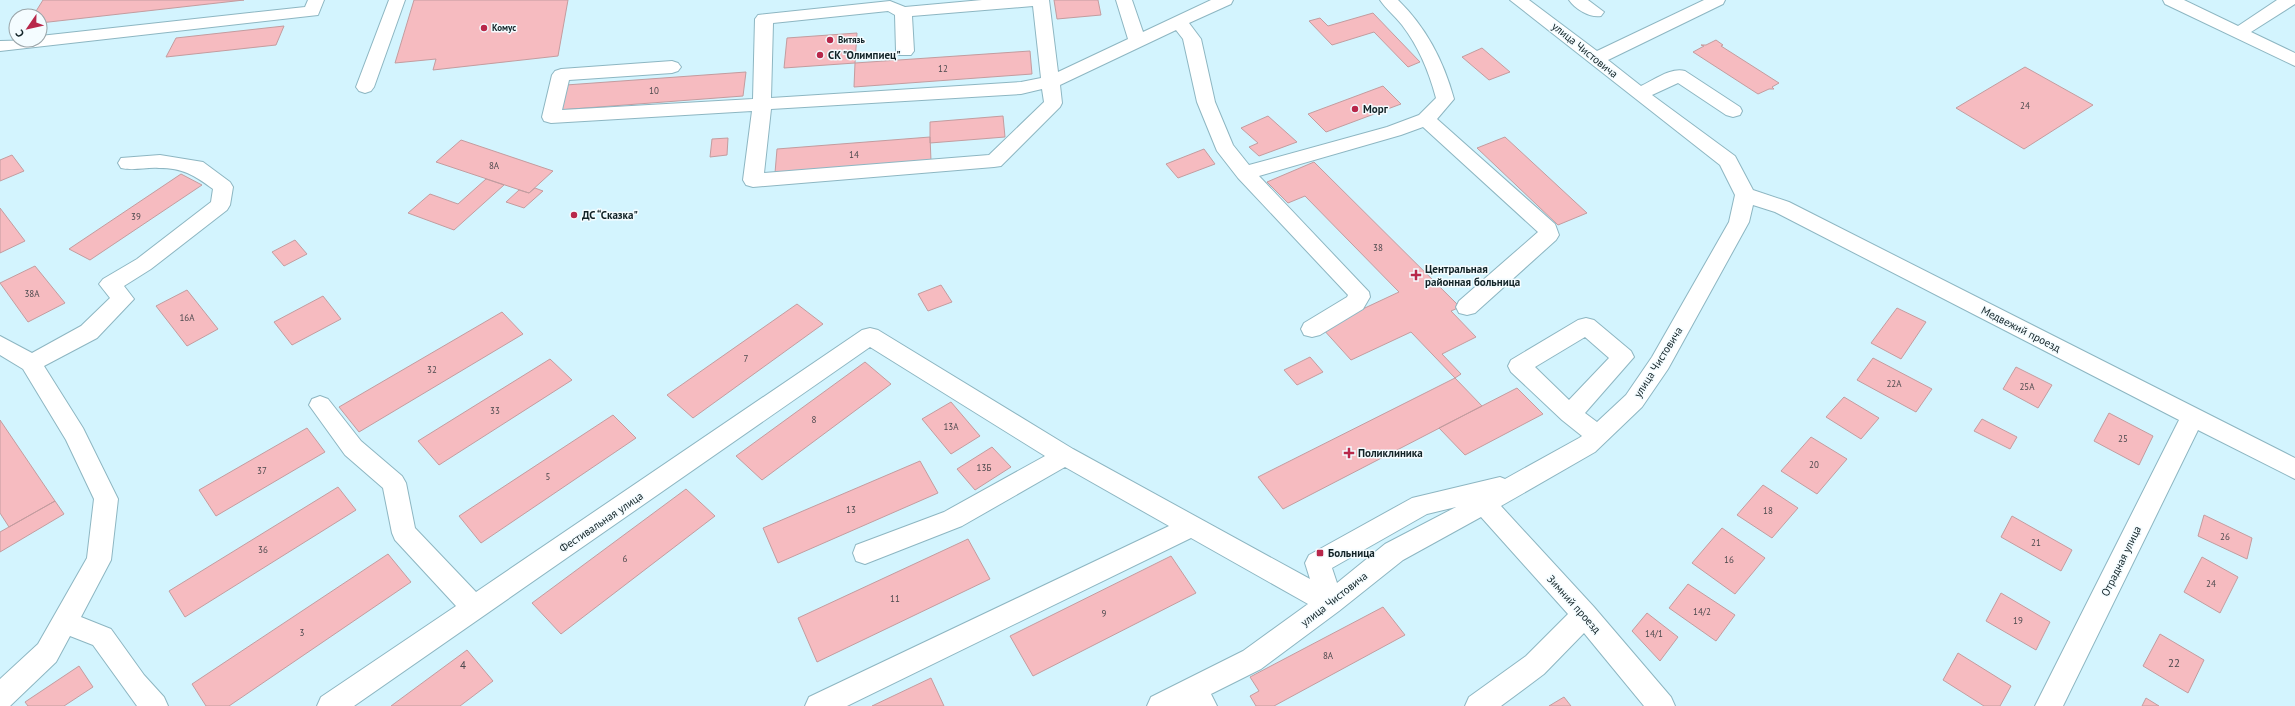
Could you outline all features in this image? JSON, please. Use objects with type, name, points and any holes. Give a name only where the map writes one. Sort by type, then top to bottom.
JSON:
[{"type":"street","points":[[0,46],[312,11],[316,0]]},
{"type":"street","points":[[365,87],[396,0]]},
{"type":"street","points":[[1041,0],[1053,104],[994,161],[753,180],[762,104],[764,19],[890,6],[903,12],[1041,0]]},
{"type":"street","points":[[1124,0],[1137,41]]},
{"type":"street","points":[[672,67],[561,75],[551,117],[1021,88],[1051,82],[1225,0]]},
{"type":"street","points":[[1245,173],[1394,131],[1426,119],[1445,99],[1440,77],[1423,42],[1388,0]]},
{"type":"street","name":"улица Чистовича","points":[[1161,706],[1252,660],[1330,603],[1394,552],[1484,504],[1587,444],[1598,435],[1634,401],[1660,363],[1739,222],[1745,195],[1728,161],[1639,94],[1542,16],[1518,0]]},
{"type":"street","points":[[1577,0],[1595,12]]},
{"type":"street","points":[[1596,59],[1718,0]]},
{"type":"street","points":[[2171,0],[2295,60]]},
{"type":"street","points":[[2238,33],[2289,0]]},
{"type":"street","points":[[903,12],[905,51]]},
{"type":"street","points":[[1179,21],[1192,39],[1206,102],[1224,147],[1245,173],[1354,286],[1358,292],[1359,298],[1354,303],[1312,329]]},
{"type":"street","points":[[1639,94],[1680,75],[1733,111]]},
{"type":"street","points":[[1426,119],[1548,229],[1549,235],[1467,307]]},
{"type":"street","points":[[31,363],[89,332],[123,299],[110,284],[144,264],[220,205],[223,187],[196,167],[160,161],[128,163]]},
{"type":"street","name":"Медвежий проезд","points":[[1745,195],[1782,208],[2295,469]]},
{"type":"street","name":"Фестивальная улица","points":[[331,706],[870,336],[1066,456]]},
{"type":"street","points":[[0,344],[31,363],[75,435],[106,499],[99,560],[47,653],[0,697]]},
{"type":"street","points":[[320,405],[352,448],[394,484],[404,533],[475,608]]},
{"type":"street","points":[[1570,414],[1598,435]]},
{"type":"street","name":"Отрадная улица","points":[[2049,706],[2193,416]]},
{"type":"street","points":[[865,552],[953,519],[1066,456],[1191,527],[1330,603]]},
{"type":"street","points":[[1330,603],[1318,563],[1421,505],[1518,483]]},
{"type":"street","name":"Зимний проезд","points":[[1484,504],[1584,615],[1661,706]]},
{"type":"street","points":[[819,706],[1191,527]]},
{"type":"street","points":[[1479,706],[1535,665],[1584,615]]},
{"type":"street","points":[[64,622],[102,637],[135,684],[154,706]]},
{"type":"building","points":[[43,0],[244,0],[48,22],[48,8],[38,8]]},
{"type":"building","name":"Комус","points":[[414,0],[568,0],[558,56],[433,70],[436,59],[395,63]]},
{"type":"building","points":[[1054,0],[1098,0],[1101,15],[1057,19]]},
{"type":"building","points":[[1373,13],[1420,62],[1408,67],[1374,32],[1332,45],[1309,21],[1320,18],[1328,26]]},
{"type":"building","points":[[284,26],[276,45],[166,57],[176,38]]},
{"type":"building","name":"СК \"Олимпиец\"","points":[[857,33],[855,63],[784,68],[787,38]]},
{"type":"building","points":[[1716,40],[1723,45],[1721,46],[1779,83],[1772,87],[1774,89],[1769,89],[1758,94],[1693,52],[1704,46],[1701,45],[1706,45]]},
{"type":"building","points":[[1482,48],[1510,72],[1489,80],[1462,57]]},
{"type":"building","points":[[1030,51],[1032,74],[854,87],[855,63]]},
{"type":"building","points":[[2025,67],[2093,105],[2024,149],[1956,108]]},
{"type":"building","points":[[746,72],[743,96],[559,110],[566,85]]},
{"type":"building","name":"Морг","points":[[1383,86],[1401,104],[1326,132],[1308,114]]},
{"type":"building","points":[[1003,116],[1005,137],[930,143],[930,122]]},
{"type":"building","points":[[1268,116],[1297,142],[1259,156],[1249,147],[1258,143],[1241,128]]},
{"type":"building","points":[[930,137],[931,161],[775,173],[777,149]]},
{"type":"building","points":[[1505,137],[1587,213],[1558,225],[1477,148]]},
{"type":"building","points":[[728,138],[727,155],[710,157],[712,139]]},
{"type":"building","points":[[461,140],[553,171],[529,193],[436,162]]},
{"type":"building","points":[[1204,149],[1215,164],[1178,178],[1166,164]]},
{"type":"building","points":[[12,155],[24,171],[0,181],[0,160]]},
{"type":"building","points":[[1314,162],[1460,307],[1451,311],[1476,337],[1442,354],[1461,374],[1455,378],[1411,332],[1351,360],[1322,328],[1399,292],[1305,196],[1288,203],[1267,182]]},
{"type":"building","points":[[181,174],[202,185],[90,260],[69,249]]},
{"type":"building","points":[[486,179],[504,185],[454,230],[408,213],[430,194],[458,204]]},
{"type":"building","points":[[535,188],[543,191],[524,208],[506,202],[519,190],[529,193]]},
{"type":"building","points":[[0,208],[25,241],[0,253]]},
{"type":"building","points":[[295,240],[307,254],[284,266],[272,252]]},
{"type":"building","points":[[35,266],[65,303],[28,322],[0,283]]},
{"type":"building","points":[[941,285],[952,302],[928,311],[918,294]]},
{"type":"building","points":[[187,290],[218,329],[187,346],[156,306]]},
{"type":"building","points":[[323,296],[341,319],[292,345],[274,322]]},
{"type":"building","points":[[797,304],[823,324],[693,418],[667,395]]},
{"type":"building","points":[[1897,308],[1926,322],[1901,359],[1871,343]]},
{"type":"building","points":[[502,312],[523,334],[359,432],[339,407]]},
{"type":"building","points":[[1310,357],[1323,372],[1297,385],[1284,370]]},
{"type":"building","points":[[1873,358],[1932,389],[1916,412],[1857,380]]},
{"type":"building","points":[[550,359],[572,380],[439,465],[418,441]]},
{"type":"building","points":[[865,362],[891,384],[762,480],[736,456]]},
{"type":"building","points":[[2016,367],[2052,385],[2038,408],[2003,389]]},
{"type":"building","name":"Поликлиника","points":[[1455,378],[1482,406],[1283,509],[1258,477]]},
{"type":"building","points":[[1517,388],[1543,414],[1465,455],[1439,428]]},
{"type":"building","points":[[1844,397],[1879,418],[1861,439],[1826,417]]},
{"type":"building","points":[[951,402],[980,436],[951,454],[922,419]]},
{"type":"building","points":[[2109,413],[2153,436],[2139,465],[2094,441]]},
{"type":"building","points":[[613,415],[636,438],[481,543],[459,516]]},
{"type":"building","points":[[1982,419],[2017,437],[2010,449],[1974,431]]},
{"type":"building","points":[[0,420],[55,501],[9,527],[0,513]]},
{"type":"building","points":[[307,428],[325,452],[216,516],[199,490]]},
{"type":"building","points":[[1811,437],[1847,459],[1817,494],[1781,471]]},
{"type":"building","points":[[992,447],[1011,467],[975,490],[957,469]]},
{"type":"building","points":[[920,461],[938,493],[778,563],[763,528]]},
{"type":"building","points":[[1763,485],[1798,508],[1772,538],[1737,515]]},
{"type":"building","points":[[338,487],[356,510],[185,617],[169,591]]},
{"type":"building","points":[[686,489],[715,516],[561,634],[532,603]]},
{"type":"building","points":[[55,501],[64,514],[0,552],[0,532]]},
{"type":"building","points":[[2204,515],[2252,538],[2247,559],[2198,536]]},
{"type":"building","points":[[2012,516],[2072,550],[2061,571],[2001,537]]},
{"type":"building","points":[[1722,528],[1765,558],[1735,594],[1692,563]]},
{"type":"building","points":[[968,539],[990,579],[817,662],[798,618]]},
{"type":"building","points":[[388,554],[411,582],[229,706],[206,706],[192,684]]},
{"type":"building","points":[[1171,556],[1196,593],[1033,676],[1010,636]]},
{"type":"building","points":[[2202,557],[2238,577],[2220,613],[2184,592]]},
{"type":"building","points":[[1688,584],[1735,615],[1716,641],[1669,608]]},
{"type":"building","points":[[2001,593],[2050,622],[2036,650],[1986,621]]},
{"type":"building","points":[[1383,607],[1405,635],[1274,706],[1256,706],[1250,696],[1259,691],[1250,677]]},
{"type":"building","points":[[1647,613],[1678,637],[1660,661],[1632,631]]},
{"type":"building","points":[[2160,634],[2204,660],[2188,693],[2143,666]]},
{"type":"building","points":[[467,650],[493,681],[460,706],[391,706]]},
{"type":"building","points":[[1958,653],[2011,686],[2000,706],[1984,706],[1943,680]]},
{"type":"building","points":[[79,666],[93,687],[64,706],[28,706],[25,702]]},
{"type":"building","points":[[931,678],[944,706],[872,706]]},
{"type":"building","points":[[1564,697],[1571,706],[1549,706]]},
{"type":"building","points":[[2146,698],[2159,706],[2142,706]]},
{"type":"place","name":"Комус","points":[[484,28]]},
{"type":"place","name":"Витязь","points":[[830,40]]},
{"type":"place","name":"СК \"Олимпиец\"","points":[[820,55]]},
{"type":"place","name":"Морг","points":[[1355,109]]},
{"type":"place","name":"ДС “Сказка\"","points":[[574,215]]},
{"type":"place","name":"Центральная районная больница","points":[[1416,275]]},
{"type":"place","name":"Поликлиника","points":[[1349,453]]},
{"type":"place","name":"Больница","points":[[1320,553]]}]
